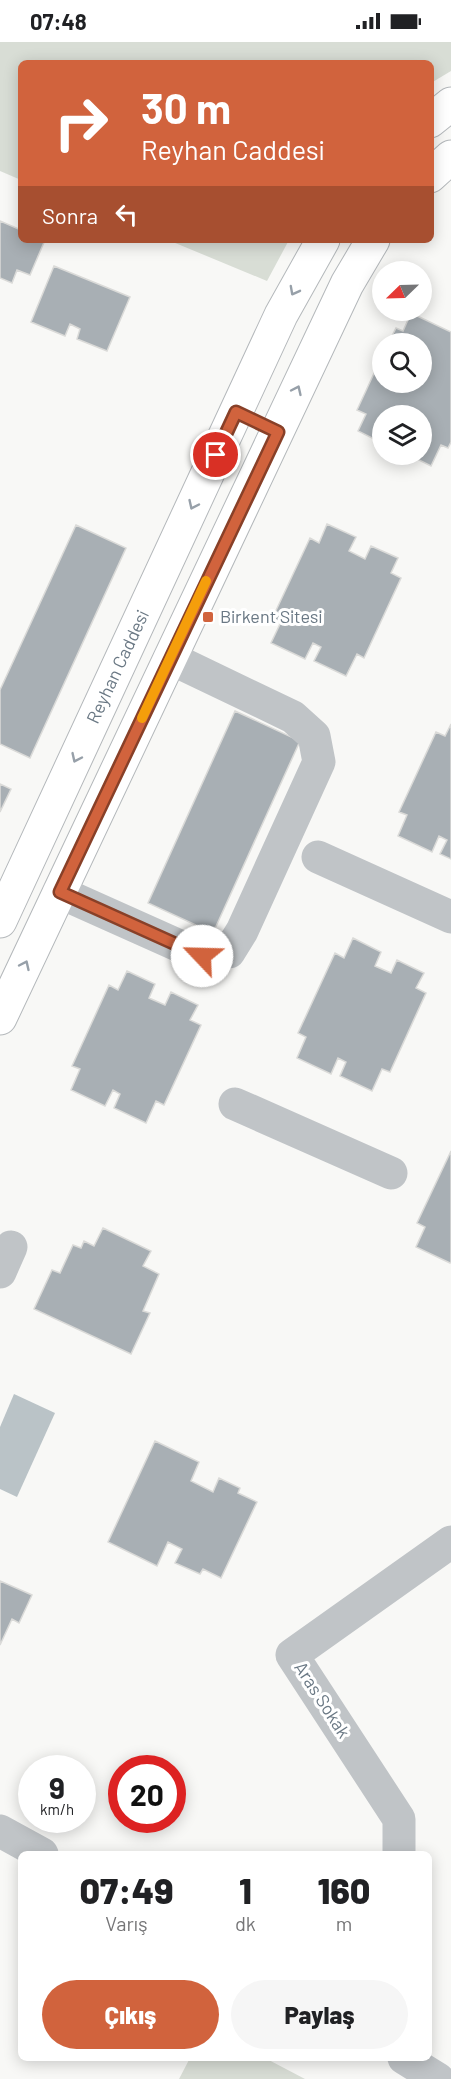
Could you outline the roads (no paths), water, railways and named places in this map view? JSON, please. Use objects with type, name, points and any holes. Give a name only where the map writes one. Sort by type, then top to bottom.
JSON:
[{"type":"main road","points":[[434,118],[451,104]]},
{"type":"main road","points":[[434,172],[451,157]]},
{"type":"main road","name":"Reyhan Caddesi","points":[[0,921],[281,315],[321,243]]},
{"type":"main road","points":[[0,1018],[346,284],[371,243]]},
{"type":"main road","points":[[236,412],[278,432]]},
{"type":"street","points":[[60,892],[202,956],[228,952],[242,931],[318,762],[314,736],[293,717],[170,658]]},
{"type":"street","points":[[318,857],[451,917]]},
{"type":"street","points":[[235,1104],[391,1173]]},
{"type":"street","name":"Aras Sokak","points":[[399,1851],[399,1819],[292,1655],[451,1542]]},
{"type":"street","points":[[0,1831],[37,1851]]},
{"type":"street","points":[[409,2061],[438,2079]]},
{"type":"place","name":"Birkent Sitesi","points":[[208,617]]}]
